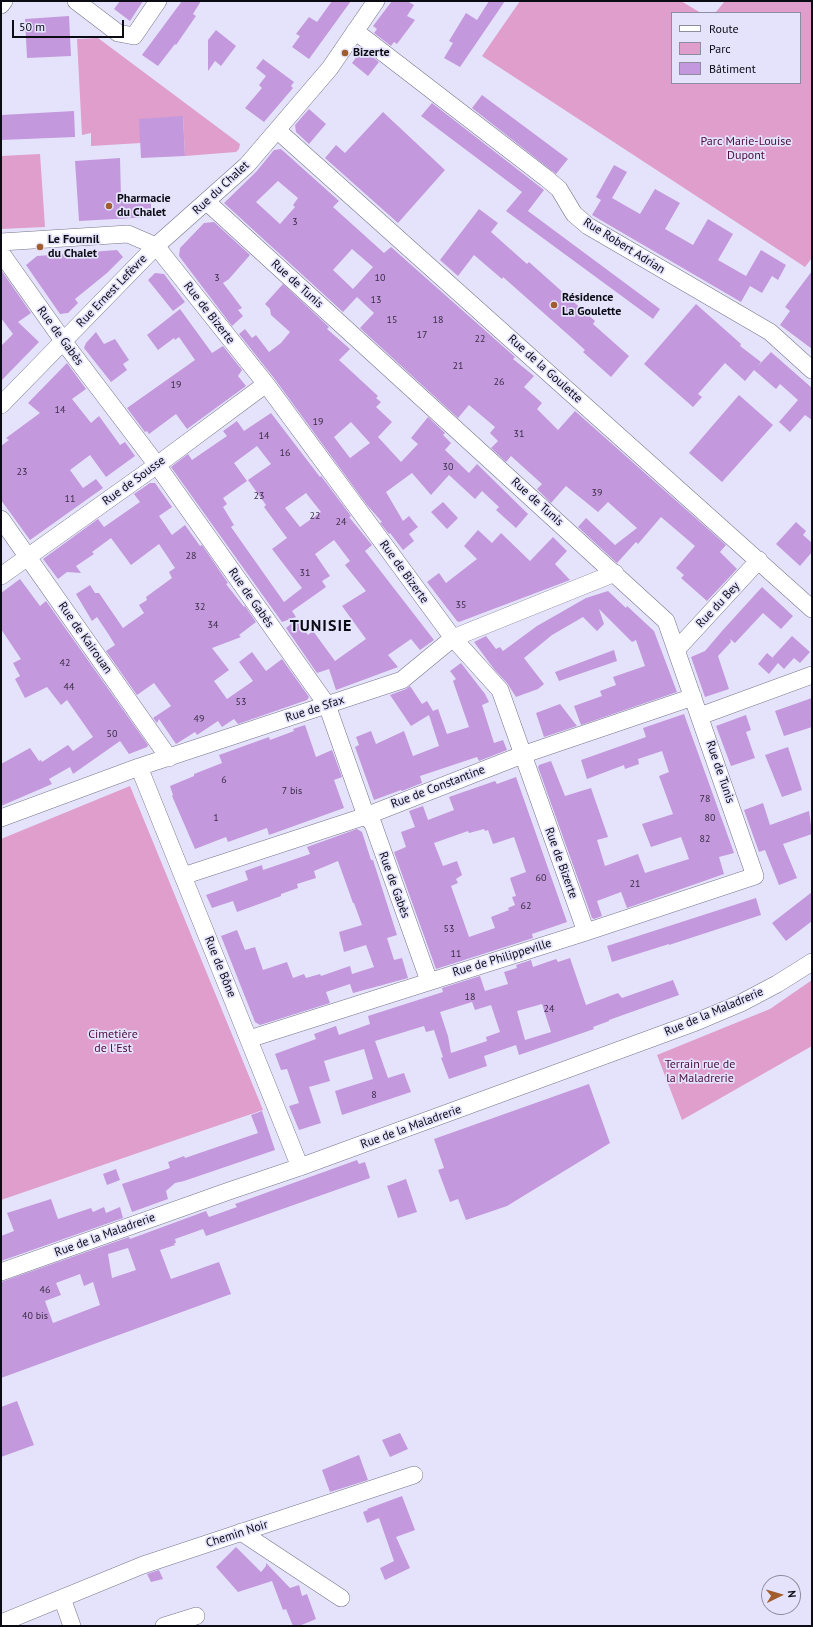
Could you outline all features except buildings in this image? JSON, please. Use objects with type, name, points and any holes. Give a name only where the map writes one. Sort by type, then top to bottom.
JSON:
[{"type":"street","points":[[1,5],[4,1]]},
{"type":"street","points":[[76,1],[118,33],[134,36],[158,1]]},
{"type":"street","name":"Rue du Chalet","points":[[156,246],[247,165],[330,68],[376,1]]},
{"type":"street","name":"Rue Robert Adrian","points":[[355,31],[546,178],[559,189],[574,214],[588,226],[770,332],[812,370]]},
{"type":"street","name":"Rue de la Goulette","points":[[277,130],[812,609]]},
{"type":"street","name":"Rue de Tunis","points":[[207,202],[666,621],[756,876]]},
{"type":"street","points":[[1,242],[128,234],[156,246]]},
{"type":"street","name":"Rue Ernest Lefèvre","points":[[1,405],[156,246]]},
{"type":"street","name":"Rue de Bizerte","points":[[156,246],[266,384],[453,638],[500,690],[586,932]]},
{"type":"street","name":"Rue de Gabès","points":[[1,253],[64,341],[157,465],[327,705],[366,816],[373,824],[429,981]]},
{"type":"street","name":"Rue de Sousse","points":[[1,576],[157,465],[266,384]]},
{"type":"street","name":"Rue de Kairouan","points":[[1,519],[29,556],[169,758]]},
{"type":"street","name":"Rue du Bey","points":[[677,649],[759,560]]},
{"type":"street","name":"Rue de Sfax","points":[[1,818],[140,767],[402,680],[453,638],[615,573]]},
{"type":"street","points":[[700,716],[812,675]]},
{"type":"street","name":"Rue de Constantine","points":[[183,876],[366,816],[522,755],[693,697]]},
{"type":"street","name":"Rue de Bône","points":[[140,767],[300,1167]]},
{"type":"street","name":"Rue de Philippeville","points":[[249,1039],[586,932],[756,876]]},
{"type":"street","name":"Rue de la Maladrerie","points":[[1,1272],[228,1190],[300,1167],[696,1022],[741,1003],[778,984],[812,962]]},
{"type":"street","name":"Chemin Noir","points":[[1,1623],[143,1565],[414,1475]]},
{"type":"street","points":[[241,1532],[341,1598]]},
{"type":"street","points":[[62,1598],[72,1626]]},
{"type":"street","points":[[164,1626],[196,1616]]},
{"type":"green space","name":"Parc Marie-Louise Dupont","points":[[520,1],[681,1],[699,12],[671,12],[671,84],[801,84],[801,12],[716,12],[725,1],[812,1],[812,258],[805,267],[482,56]]},
{"type":"green space","points":[[98,38],[240,144],[239,149],[236,152],[185,156],[183,116],[141,143],[91,146],[91,133],[82,135],[77,39]]},
{"type":"green space","points":[[40,154],[45,227],[1,229],[1,156]]},
{"type":"green space","name":"Cimetière de l'Est","points":[[130,786],[263,1110],[1,1200],[1,839]]},
{"type":"green space","name":"Terrain rue de la Maladrerie","points":[[812,980],[812,1046],[682,1120],[657,1055],[770,1009]]},
{"type":"place","name":"Bizerte","points":[[345,53]]},
{"type":"place","name":"Pharmacie du Chalet","points":[[109,206]]},
{"type":"place","name":"Le Fournil du Chalet","points":[[40,247]]},
{"type":"place","name":"Résidence La Goulette","points":[[554,305]]},
{"type":"district","name":"TUNISIE","points":[[321,626]]}]
